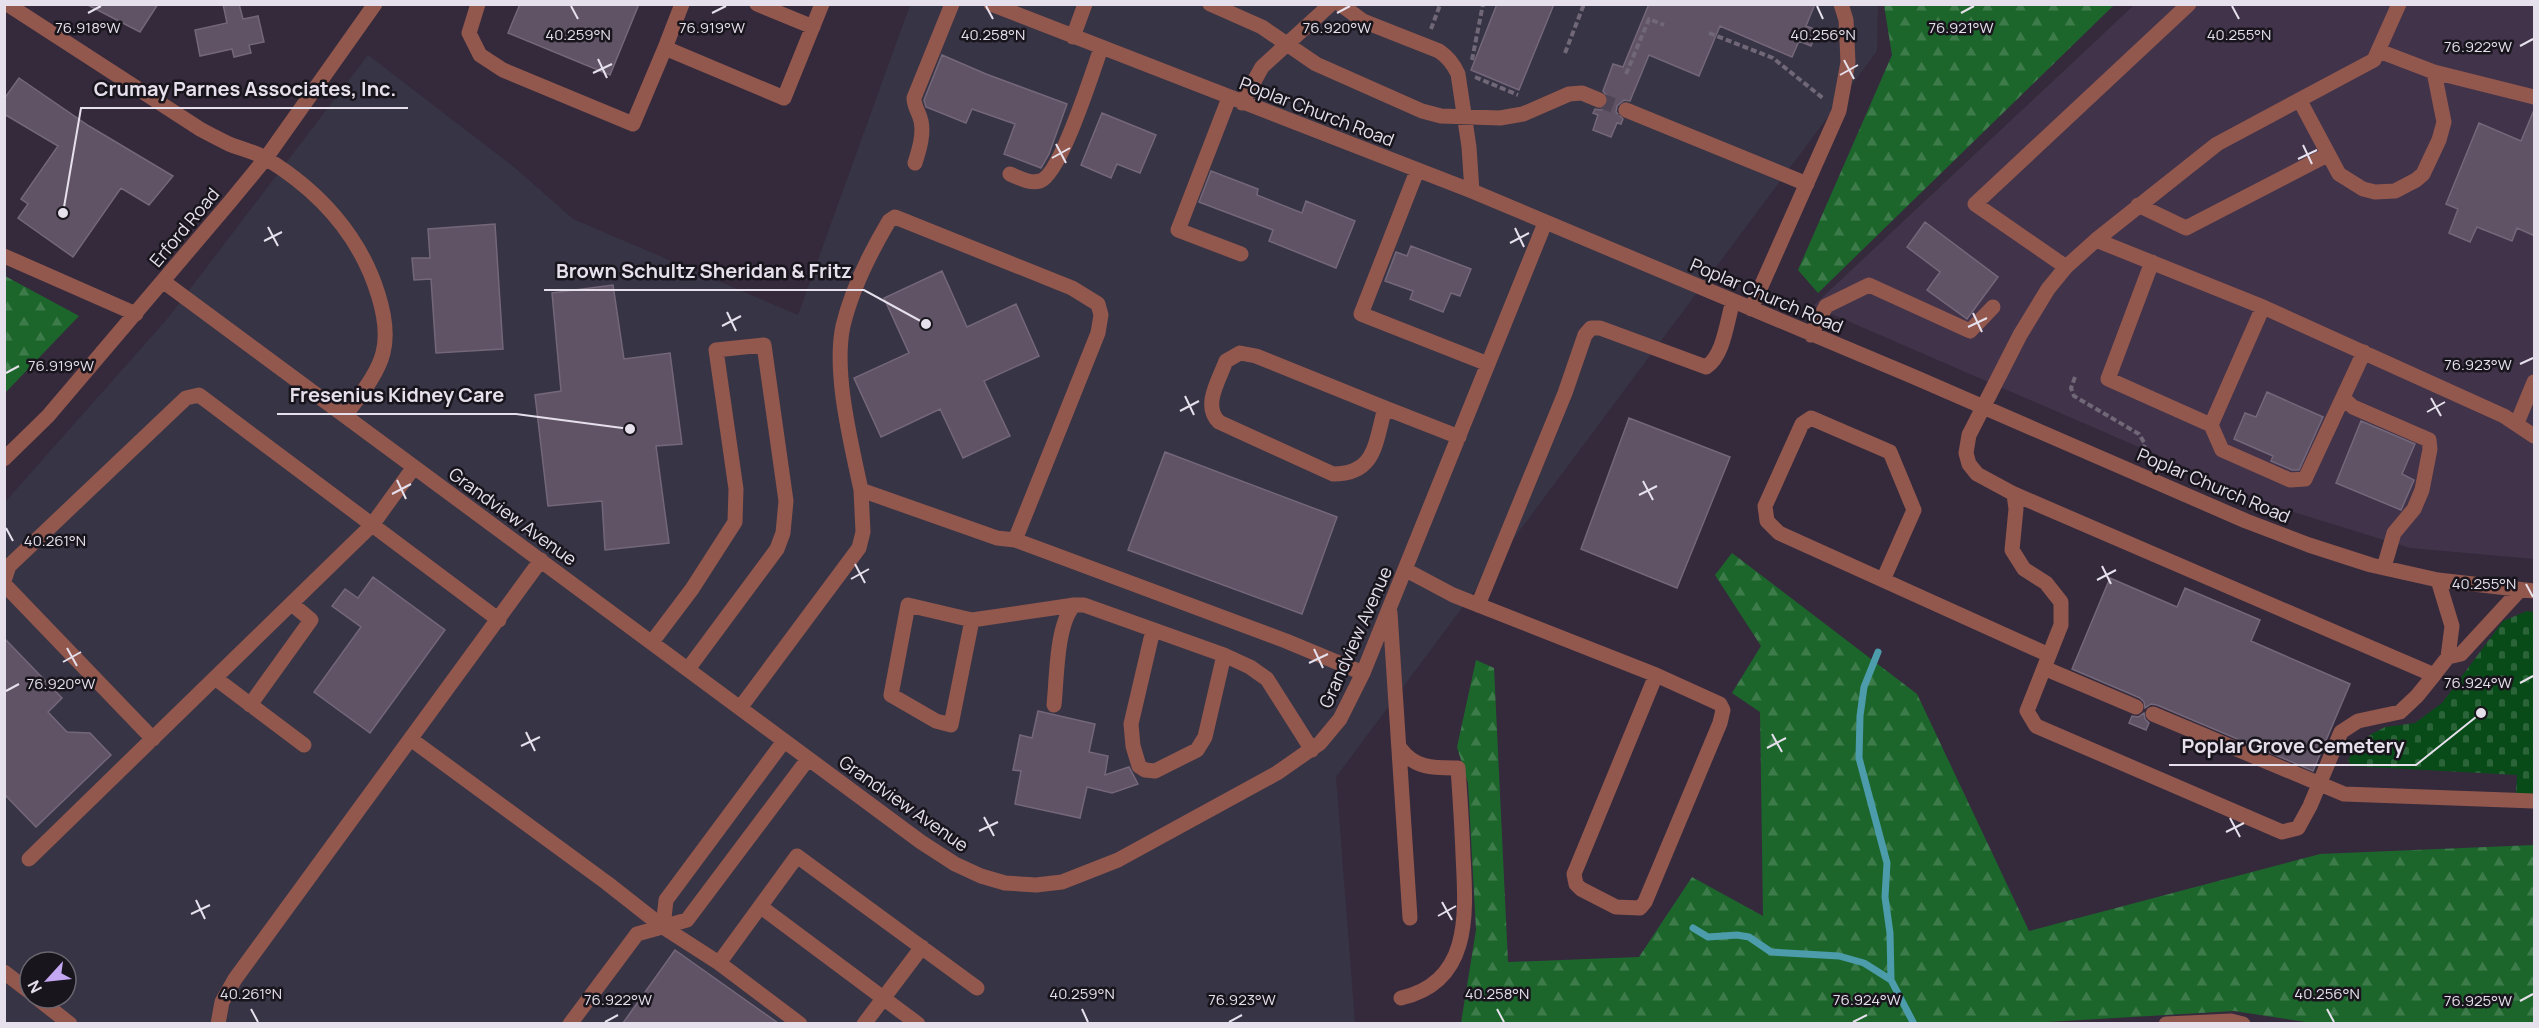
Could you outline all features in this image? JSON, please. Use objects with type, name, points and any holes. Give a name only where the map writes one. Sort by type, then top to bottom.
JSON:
[{"type":"street","points":[[7,4],[200,129],[226,143],[266,158],[333,213],[352,237],[372,274],[382,305],[386,330],[383,352],[376,370],[345,416]]},
{"type":"street","name":"Erford Road","points":[[4,459],[48,416],[164,282],[266,158],[375,4]]},
{"type":"street","points":[[478,4],[469,33],[480,55],[503,70],[633,124],[682,4]]},
{"type":"street","points":[[757,4],[813,27]]},
{"type":"street","points":[[665,48],[784,98],[822,4]]},
{"type":"street","points":[[915,164],[921,142],[921,120],[914,107],[914,98],[952,4]]},
{"type":"street","name":"Poplar Church Road","points":[[991,4],[1472,191],[1984,407],[2246,521],[2309,545],[2384,567],[2439,580],[2527,590]]},
{"type":"street","points":[[1073,37],[1086,4]]},
{"type":"street","points":[[1210,4],[1255,23],[1316,64],[1422,111],[1464,118],[1511,117],[1576,93],[1599,100]]},
{"type":"street","points":[[1241,254],[1178,230],[1235,100],[1262,67],[1332,4]]},
{"type":"street","points":[[1340,4],[1364,21],[1439,51],[1448,57],[1458,74],[1472,191]]},
{"type":"street","points":[[1751,309],[1839,111],[1846,86],[1848,40],[1842,4]]},
{"type":"street","points":[[2066,267],[1975,204],[2189,4]]},
{"type":"street","points":[[2399,4],[2374,60],[2217,144],[2138,205],[2066,267],[2048,289],[2020,335],[1969,435],[1966,453],[1969,464],[1977,474],[2014,494],[2434,675]]},
{"type":"street","points":[[1010,174],[1032,182],[1050,175],[1061,155],[1101,48]]},
{"type":"street","points":[[2379,51],[2434,72],[2535,97]]},
{"type":"street","points":[[2300,101],[2339,174],[2363,189],[2375,192],[2395,191],[2416,180],[2430,162],[2444,122],[2434,72]]},
{"type":"street","points":[[1626,110],[1806,184]]},
{"type":"street","points":[[2138,205],[2186,228],[2327,155]]},
{"type":"street","points":[[1417,171],[1361,314],[1488,364]]},
{"type":"street","points":[[740,708],[859,548],[863,532],[861,490],[844,396],[840,356],[843,326],[867,258],[889,221],[895,217],[1072,288],[1098,304],[1101,315],[1098,333],[1015,540]]},
{"type":"street","name":"Grandview Avenue","points":[[164,282],[921,842],[955,864],[981,876],[1005,883],[1036,885],[1062,882],[1119,860],[1277,773],[1312,750],[1340,719],[1364,673],[1545,223]]},
{"type":"street","points":[[2096,240],[2263,307],[2364,352],[2517,423],[2535,436]]},
{"type":"street","points":[[4,256],[136,314]]},
{"type":"street","points":[[2152,262],[2108,379],[2211,425],[2222,450],[2290,480],[2305,479],[2364,352]]},
{"type":"street","points":[[1811,335],[1826,306],[1869,285],[1970,331],[1993,307]]},
{"type":"street","points":[[1478,606],[1565,393],[1585,335],[1591,328],[1600,328],[1706,367],[1718,354],[1733,301]]},
{"type":"street","points":[[2211,425],[2263,307]]},
{"type":"street","points":[[652,642],[692,589],[735,522],[736,489],[716,350],[764,345],[786,501],[783,533],[777,549],[688,669]]},
{"type":"street","points":[[1385,408],[1368,462],[1360,470],[1340,474],[1333,474],[1219,422],[1211,410],[1212,399],[1226,361],[1240,353],[1256,356],[1459,437]]},
{"type":"street","points":[[2517,423],[2535,382]]},
{"type":"street","points":[[153,739],[4,583],[9,566],[186,399],[199,395],[499,620]]},
{"type":"street","points":[[2343,398],[2353,407],[2429,440],[2430,449],[2422,490],[2414,509],[2394,533],[2384,567]]},
{"type":"street","points":[[1883,580],[1914,510],[1890,452],[1811,418],[1802,424],[1765,506],[1767,521],[1779,533],[1883,580],[2136,707]]},
{"type":"street","points":[[29,859],[372,525],[414,467]]},
{"type":"street","points":[[861,490],[997,538],[1015,540],[1364,673]]},
{"type":"street","points":[[2014,494],[2016,508],[2012,550],[2024,569],[2046,583],[2061,602],[2061,625],[2026,711],[2036,726],[2282,832],[2298,828],[2341,732],[2358,721],[2400,712],[2417,696],[2448,657],[2452,626],[2439,580]]},
{"type":"street","points":[[218,1023],[222,1002],[235,979],[542,561]]},
{"type":"street","points":[[1406,570],[1478,606],[1656,675],[1720,704],[1723,710],[1720,723],[1646,902],[1640,908],[1624,909],[1581,889],[1576,884],[1574,874],[1656,675]]},
{"type":"street","points":[[2448,657],[2461,654],[2527,590]]},
{"type":"street","points":[[250,705],[311,620],[292,604]]},
{"type":"street","points":[[972,620],[951,725],[936,721],[891,695],[908,605],[972,620],[1084,605],[1224,655],[1250,667],[1267,679],[1312,750]]},
{"type":"street","points":[[1054,705],[1060,649],[1068,612],[1074,605]]},
{"type":"street","points":[[1390,610],[1410,918]]},
{"type":"street","points":[[1153,630],[1131,724],[1139,766],[1145,770],[1155,771],[1186,757],[1201,744],[1205,737],[1224,655]]},
{"type":"street","points":[[215,678],[304,745]]},
{"type":"street","points":[[2153,714],[2344,794],[2535,801]]},
{"type":"street","points":[[412,740],[607,883],[663,927],[719,963],[800,1023]]},
{"type":"street","points":[[663,927],[666,900],[784,741]]},
{"type":"street","points":[[1400,748],[1407,758],[1419,765],[1458,768],[1466,909],[1460,942],[1448,970],[1434,984],[1419,994],[1401,998]]},
{"type":"street","points":[[570,1023],[637,934],[687,920],[808,759]]},
{"type":"street","points":[[719,963],[797,856],[977,988]]},
{"type":"street","points":[[761,907],[918,1023]]},
{"type":"street","points":[[864,1023],[922,947]]},
{"type":"street","points":[[4,972],[18,983]]},
{"type":"street","points":[[52,1010],[67,1022]]},
{"type":"street","points":[[2166,1023],[2231,1021],[2243,1023]]},
{"type":"path","points":[[1471,63],[1483,4]]},
{"type":"path","points":[[1565,53],[1584,4]]},
{"type":"path","points":[[1434,20],[1440,5]]},
{"type":"path","points":[[1626,74],[1649,19],[1664,25]]},
{"type":"path","points":[[1709,33],[1773,58],[1832,105]]},
{"type":"path","points":[[1468,74],[1525,98]]},
{"type":"path","points":[[2075,377],[2071,388],[2074,396],[2139,434],[2145,444],[2141,456]]},
{"type":"shaded area","points":[[910,5],[1878,5],[1877,51],[1336,777],[1355,1023],[5,1024],[5,502],[168,318],[368,55],[514,167],[573,219],[798,315]]},
{"type":"shaded area","points":[[2134,5],[2534,5],[2534,559],[2410,548],[2277,507],[1813,306]]},
{"type":"green space","points":[[1884,5],[2114,5],[1818,293],[1798,270],[1892,55]]},
{"type":"green space","points":[[5,276],[79,316],[5,393]]},
{"type":"green space","points":[[1732,553],[1917,694],[2029,931],[2320,854],[2534,845],[2534,1023],[2312,1023],[2234,1011],[2047,1022],[2078,1024],[1461,1023],[1476,930],[1468,783],[1457,747],[1476,660],[1494,668],[1508,962],[1639,957],[1692,877],[1763,916],[1760,712],[1732,693],[1761,646],[1715,575]]},
{"type":"green space","points":[[2527,611],[2534,612],[2534,794],[2516,794],[2517,775],[2351,766],[2348,760],[2355,747],[2370,735],[2385,727],[2415,723],[2442,703],[2503,621]]},
{"type":"building","points":[[86,4],[158,4],[140,32]]},
{"type":"building","points":[[223,4],[239,4],[243,19],[258,16],[264,42],[249,45],[251,53],[234,57],[232,49],[200,56],[195,30],[227,23]]},
{"type":"building","points":[[520,4],[639,4],[610,75],[508,33]]},
{"type":"building","points":[[1497,4],[1554,4],[1519,90],[1471,70]]},
{"type":"building","points":[[1649,4],[1815,4],[1806,26],[1817,30],[1811,46],[1799,41],[1792,57],[1720,26],[1699,76],[1649,55],[1630,101],[1624,100],[1617,106],[1616,112],[1623,119],[1621,124],[1617,123],[1611,137],[1593,130],[1598,115],[1593,113],[1595,109],[1601,110],[1608,104],[1609,98],[1603,91],[1613,64],[1623,67]]},
{"type":"building","points":[[942,55],[1067,104],[1049,154],[1041,168],[1004,154],[1015,124],[972,109],[966,123],[926,107],[924,100]]},
{"type":"building","points":[[19,78],[89,126],[173,176],[149,205],[121,188],[73,257],[18,218],[28,204],[21,199],[58,146],[4,114],[4,99]]},
{"type":"building","points":[[2534,110],[2535,236],[2517,228],[2512,241],[2477,227],[2470,242],[2449,233],[2458,209],[2446,204],[2479,123],[2521,141]]},
{"type":"building","points":[[1102,113],[1156,135],[1140,173],[1117,164],[1111,178],[1081,165]]},
{"type":"building","points":[[1211,171],[1258,189],[1257,195],[1302,213],[1306,201],[1355,221],[1336,268],[1269,241],[1273,230],[1199,202]]},
{"type":"building","points":[[1925,222],[1998,277],[1967,319],[1927,290],[1940,272],[1907,247]]},
{"type":"building","points":[[495,224],[503,349],[436,353],[431,279],[414,280],[412,258],[430,258],[428,229]]},
{"type":"building","points":[[1411,246],[1471,269],[1460,296],[1451,293],[1443,312],[1410,299],[1413,291],[1385,281],[1396,252],[1407,256]]},
{"type":"building","points":[[942,271],[967,327],[1016,304],[1039,356],[984,381],[1010,436],[963,458],[940,409],[881,437],[854,378],[909,353],[884,298]]},
{"type":"building","points":[[613,285],[624,359],[670,353],[682,444],[656,446],[669,543],[605,550],[602,501],[548,506],[535,395],[561,391],[552,293]]},
{"type":"building","points":[[2267,392],[2323,417],[2299,470],[2292,470],[2271,461],[2273,456],[2234,439],[2245,413],[2256,417]]},
{"type":"building","points":[[1629,418],[1730,457],[1677,588],[1581,549]]},
{"type":"building","points":[[2361,421],[2415,444],[2402,474],[2414,480],[2401,510],[2336,483]]},
{"type":"building","points":[[1165,452],[1337,517],[1302,614],[1128,550]]},
{"type":"building","points":[[373,577],[445,630],[370,733],[314,692],[361,627],[332,606],[345,589],[358,598]]},
{"type":"building","points":[[2110,578],[2177,607],[2185,588],[2260,620],[2251,641],[2350,684],[2313,771],[2157,705],[2151,704],[2145,708],[2140,698],[2072,669]]},
{"type":"building","points":[[4,638],[62,698],[48,712],[67,732],[90,733],[111,755],[36,827],[4,794]]},
{"type":"building","points":[[1038,711],[1095,724],[1089,752],[1108,756],[1105,775],[1129,767],[1138,784],[1112,793],[1087,787],[1080,818],[1015,804],[1021,771],[1013,770],[1020,735],[1032,738]]},
{"type":"building","points":[[2144,713],[2149,723],[2146,730],[2129,723],[2132,716],[2138,717]]},
{"type":"building","points":[[675,950],[778,1023],[623,1023]]},
{"type":"waterway","points":[[1878,652],[1864,687],[1860,716],[1859,758],[1887,863],[1885,897],[1890,933],[1891,980],[1914,1024]]},
{"type":"waterway","points":[[1693,928],[1708,937],[1737,935],[1749,937],[1771,952],[1839,956],[1864,963],[1891,980]]},
{"type":"tunnel","points":[[1599,100],[1626,110]]},
{"type":"place","name":"Crumay Parnes Associates, Inc.","points":[[63,213]]},
{"type":"place","name":"Brown Schultz Sheridan & Fritz","points":[[926,324]]},
{"type":"place","name":"Fresenius Kidney Care","points":[[630,429]]},
{"type":"place","name":"Poplar Grove Cemetery","points":[[2481,713]]}]
